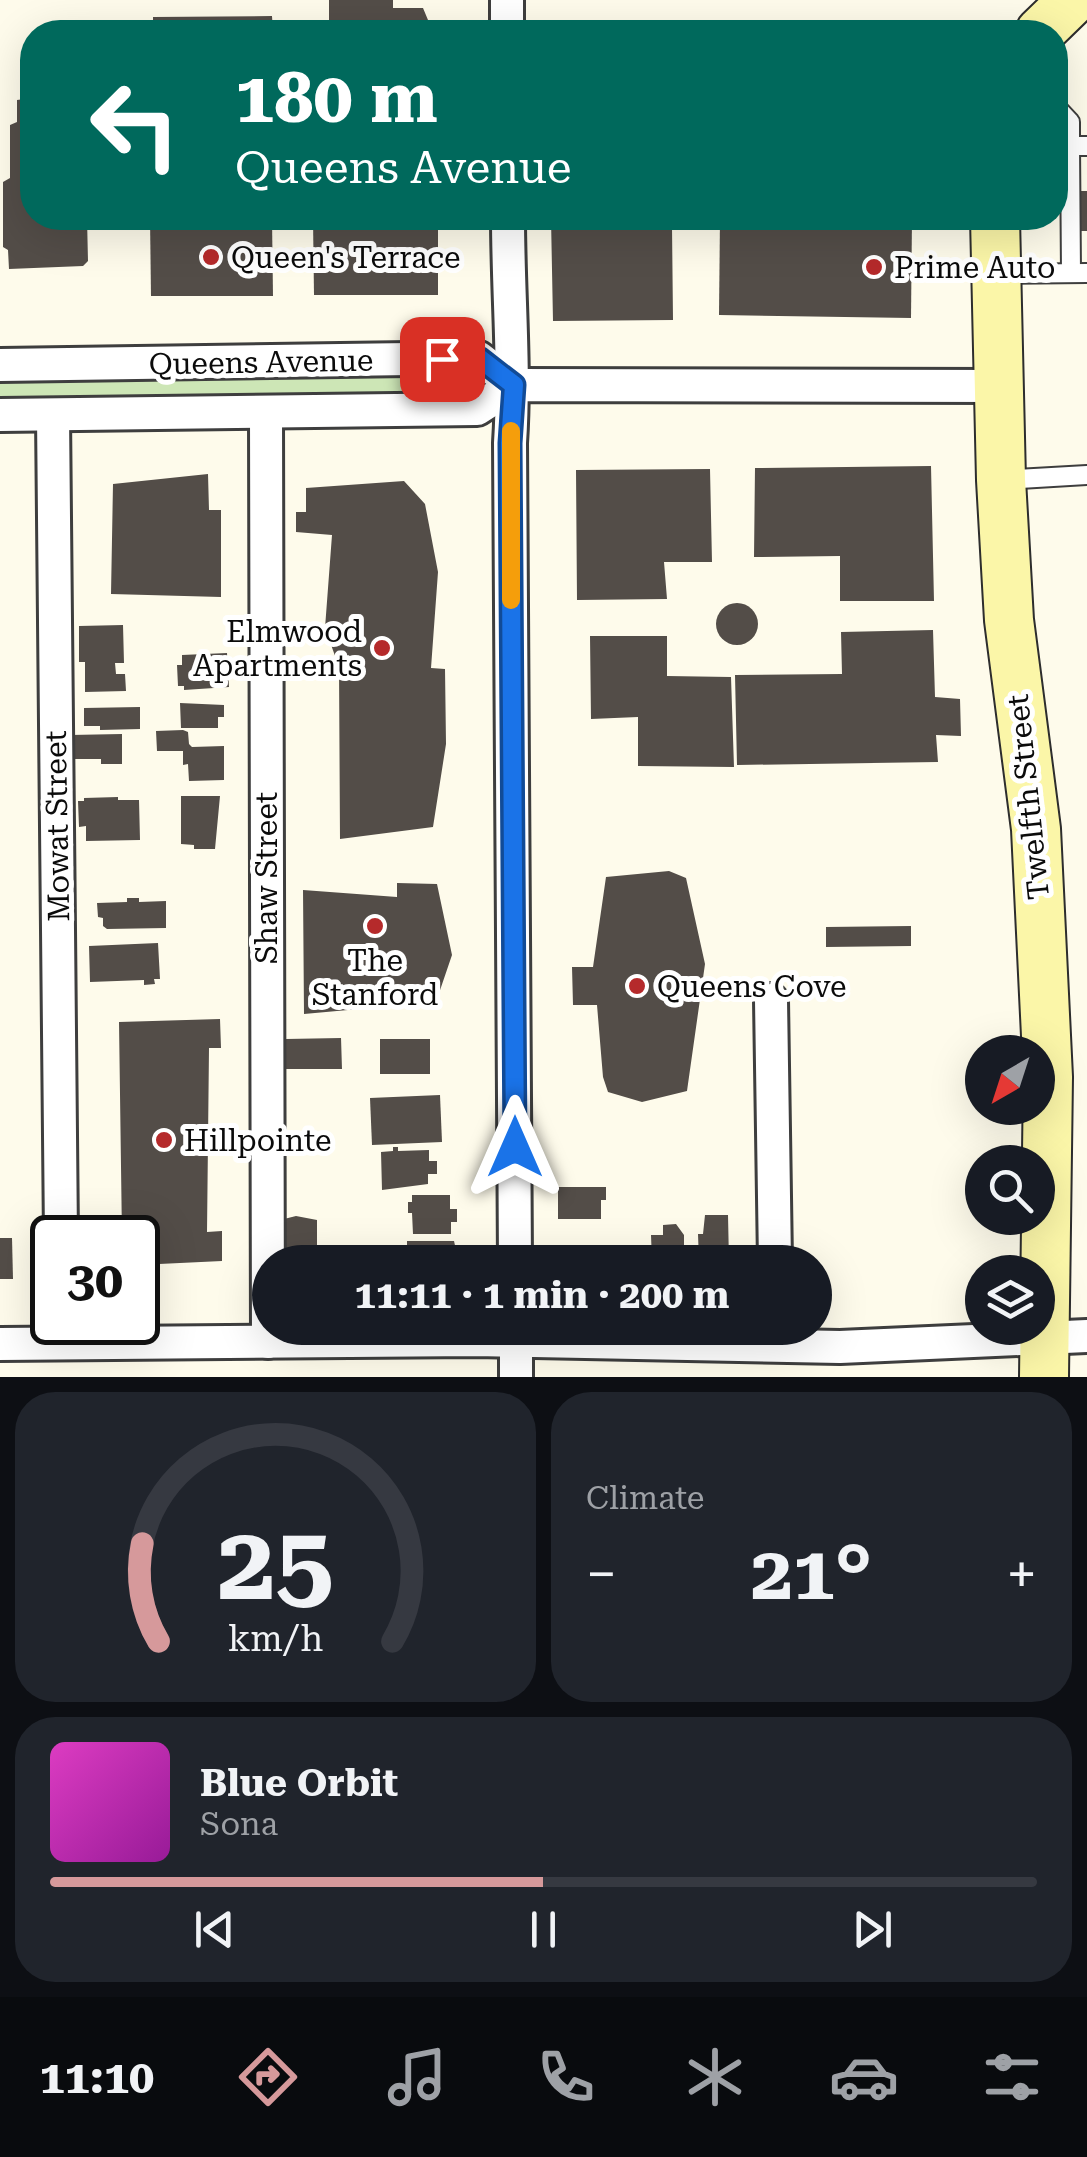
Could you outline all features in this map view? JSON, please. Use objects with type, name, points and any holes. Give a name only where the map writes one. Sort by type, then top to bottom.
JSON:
[{"type":"street","points":[[1052,20],[1072,0]]},
{"type":"street","points":[[508,230],[508,318],[514,385],[510,443],[516,1245]]},
{"type":"street","name":"Twelfth Street","points":[[995,230],[1001,480],[1009,620],[1036,829],[1058,1350]]},
{"type":"street","name":"Queens Avenue","points":[[0,365],[479,358],[514,385]]},
{"type":"street","name":"Queens Avenue","points":[[0,415],[477,409],[514,385],[999,386]]},
{"type":"street","name":"Mowat Street","points":[[53,414],[61,1215]]},
{"type":"street","name":"Shaw Street","points":[[266,414],[268,1245]]},
{"type":"street","points":[[771,1000],[775,1245]]},
{"type":"street","points":[[160,1337],[252,1341]]},
{"type":"street","points":[[0,1344],[30,1339]]},
{"type":"street","points":[[795,1345],[841,1362],[1010,1342],[1058,1350]]},
{"type":"street","points":[[516,1345],[516,1377]]},
{"type":"lane","points":[[995,274],[1079,273],[1079,146],[1068,120]]},
{"type":"lane","points":[[1001,480],[1087,475]]},
{"type":"green space","points":[[473,371],[474,396],[0,400],[0,375]]},
{"type":"building","points":[[329,0],[393,0],[393,8],[423,8],[428,20],[329,20]]},
{"type":"building","points":[[272,16],[272,20],[153,20]]},
{"type":"building","points":[[20,100],[20,230],[87,230],[88,261],[83,266],[9,269],[8,250],[3,247],[3,182],[10,178],[10,125],[17,122]]},
{"type":"building","points":[[1075,191],[1087,191],[1087,231],[1076,231]]},
{"type":"building","name":"Queen's Terrace","points":[[150,230],[272,230],[273,296],[151,296]]},
{"type":"building","points":[[313,230],[438,230],[438,295],[314,295]]},
{"type":"building","points":[[551,230],[672,230],[673,320],[553,321]]},
{"type":"building","points":[[720,230],[912,230],[911,318],[719,315]]},
{"type":"building","points":[[931,466],[934,601],[840,601],[840,556],[754,557],[755,468]]},
{"type":"building","points":[[710,469],[712,562],[664,562],[667,599],[577,600],[576,470]]},
{"type":"building","points":[[208,474],[209,510],[221,510],[221,597],[111,594],[113,484]]},
{"type":"building","name":"Elmwood Apartments","points":[[404,481],[425,504],[438,572],[431,668],[445,669],[446,744],[433,827],[340,839],[339,667],[325,628],[332,535],[296,532],[296,512],[306,512],[306,488]]},
{"type":"building","points":[[737,603],[752,609],[758,624],[752,639],[737,645],[722,639],[716,624],[722,609]]},
{"type":"building","points":[[123,625],[124,663],[115,663],[116,674],[125,674],[126,691],[85,692],[85,662],[79,662],[79,626]]},
{"type":"building","points":[[933,630],[935,697],[960,699],[961,736],[936,735],[938,762],[737,765],[735,675],[842,674],[841,632]]},
{"type":"building","points":[[590,636],[667,636],[667,676],[731,677],[734,767],[638,766],[638,717],[591,719]]},
{"type":"building","points":[[227,653],[229,687],[184,690],[184,686],[178,686],[177,665],[182,665],[182,655]]},
{"type":"building","points":[[180,703],[224,705],[224,717],[218,717],[218,728],[181,728]]},
{"type":"building","points":[[140,707],[140,729],[100,730],[100,726],[84,726],[84,708]]},
{"type":"building","points":[[156,731],[188,732],[192,747],[224,746],[224,780],[189,781],[183,751],[157,751]]},
{"type":"building","points":[[122,734],[122,764],[71,759],[70,735]]},
{"type":"building","points":[[181,796],[220,796],[215,849],[194,849],[194,845],[181,844]]},
{"type":"building","points":[[118,797],[139,800],[140,840],[86,841],[86,826],[79,827],[78,801]]},
{"type":"building","name":"Queens Cove","points":[[669,871],[686,878],[705,964],[687,1091],[642,1102],[608,1092],[603,1077],[597,1005],[573,1005],[572,967],[593,967],[606,877]]},
{"type":"building","name":"The Stanford","points":[[397,883],[437,884],[452,955],[436,1002],[304,1014],[303,890],[397,897]]},
{"type":"building","points":[[127,898],[139,898],[139,902],[166,901],[166,928],[103,926],[97,903],[127,902]]},
{"type":"building","points":[[911,926],[911,946],[826,947],[826,927]]},
{"type":"building","points":[[158,943],[160,979],[154,979],[155,984],[144,985],[144,980],[90,982],[89,946]]},
{"type":"building","name":"Hillpointe","points":[[220,1019],[221,1048],[209,1048],[207,1232],[222,1231],[222,1261],[160,1264],[160,1215],[122,1215],[119,1022]]},
{"type":"building","points":[[341,1038],[342,1069],[286,1069],[286,1039]]},
{"type":"building","points":[[380,1039],[430,1039],[430,1074],[380,1074]]},
{"type":"building","points":[[440,1095],[442,1142],[372,1145],[370,1098]]},
{"type":"building","points":[[393,1147],[398,1147],[398,1151],[429,1150],[429,1161],[437,1161],[437,1174],[428,1174],[428,1184],[382,1190],[381,1152],[393,1151]]},
{"type":"building","points":[[558,1187],[606,1187],[601,1219],[558,1219]]},
{"type":"building","points":[[412,1195],[450,1195],[450,1209],[457,1209],[457,1222],[451,1222],[451,1234],[413,1234],[412,1213],[408,1213]]},
{"type":"building","points":[[705,1215],[728,1215],[729,1245],[698,1245],[698,1234],[703,1234]]},
{"type":"building","points":[[296,1216],[317,1220],[317,1245],[284,1245],[284,1219]]},
{"type":"building","points":[[676,1224],[684,1235],[684,1245],[651,1245],[651,1235],[663,1235],[663,1225]]},
{"type":"building","points":[[0,1238],[12,1238],[13,1279],[0,1279]]},
{"type":"building","points":[[407,1241],[454,1241],[455,1245],[407,1245]]},
{"type":"slow traffic","points":[[511,431],[511,600]]},
{"type":"place","name":"Queen's Terrace","points":[[211,257]]},
{"type":"place","name":"Prime Auto","points":[[874,267]]},
{"type":"place","name":"Elmwood Apartments","points":[[382,648]]},
{"type":"place","name":"The Stanford","points":[[375,926]]},
{"type":"place","name":"Queens Cove","points":[[637,986]]},
{"type":"place","name":"Hillpointe","points":[[164,1140]]},
{"type":"route","points":[[442,359],[479,358],[514,385],[510,443],[515,1147]]}]
